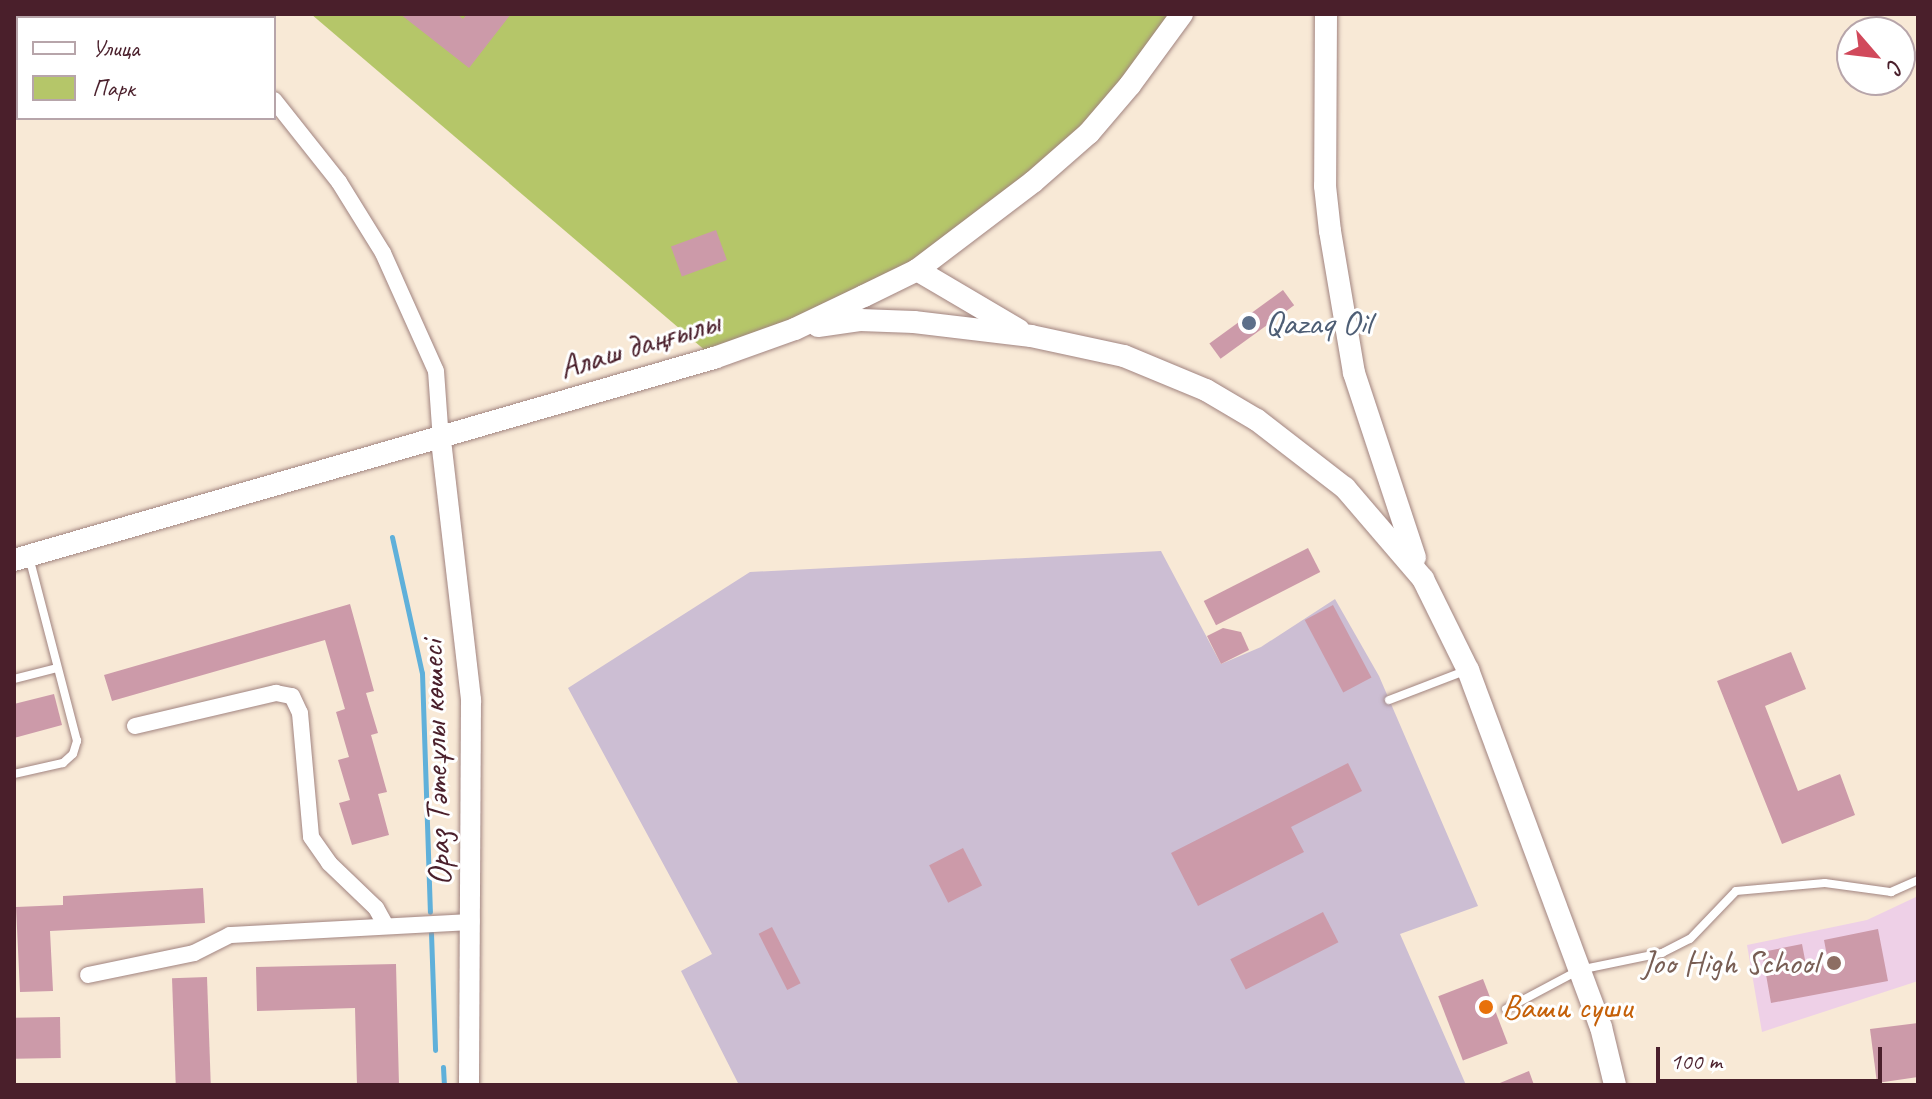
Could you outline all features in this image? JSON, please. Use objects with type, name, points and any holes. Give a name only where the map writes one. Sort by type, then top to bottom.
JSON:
[{"type":"main road","name":"Алаш даңғылы","points":[[22,558],[441,440],[714,358],[795,329],[917,270],[991,217],[1089,133],[1130,85],[1182,14]]},
{"type":"main road","points":[[1326,14],[1325,186],[1354,373],[1387,481],[1423,579],[1468,670],[1601,1027],[1615,1085]]},
{"type":"main road","points":[[917,270],[1031,336]]},
{"type":"main road","points":[[795,329],[860,320],[914,322],[1031,336],[1124,356],[1160,368],[1257,420],[1345,488],[1423,579]]},
{"type":"street","points":[[276,103],[339,182],[383,253],[436,371],[441,440]]},
{"type":"street","name":"Ораз Тәтеұлы көшесі","points":[[441,440],[471,700],[469,1085]]},
{"type":"street","points":[[135,726],[276,693],[292,696],[300,713],[311,837],[329,863],[376,908],[385,924]]},
{"type":"street","points":[[88,975],[194,953],[230,935],[385,924],[472,922]]},
{"type":"lane","points":[[14,774],[63,763],[73,754],[77,741],[22,558]]},
{"type":"lane","points":[[14,679],[57,668]]},
{"type":"lane","points":[[1389,700],[1468,670]]},
{"type":"lane","points":[[1506,1009],[1579,970],[1662,953],[1690,939],[1736,891],[1825,883],[1891,892],[1918,880]]},
{"type":"shaded area","points":[[1161,551],[1221,664],[1261,647],[1335,599],[1379,676],[1478,906],[1400,934],[1466,1085],[739,1085],[681,971],[712,954],[568,688],[750,572]]},
{"type":"shaded area","name":"Joo High School","points":[[1918,896],[1918,981],[1762,1032],[1747,945],[1867,920]]},
{"type":"green space","points":[[311,14],[1182,14],[1130,85],[917,270],[714,358]]},
{"type":"building","points":[[400,14],[457,14],[463,19],[467,14],[511,14],[469,68]]},
{"type":"building","points":[[716,230],[727,260],[682,276],[671,246]]},
{"type":"building","points":[[1283,290],[1294,305],[1221,359],[1209,343]]},
{"type":"building","points":[[1308,548],[1320,572],[1216,625],[1204,601]]},
{"type":"building","points":[[350,604],[374,691],[366,693],[378,733],[371,735],[387,792],[378,794],[389,835],[352,845],[339,803],[350,800],[338,760],[349,757],[336,712],[345,709],[325,640],[112,701],[104,675]]},
{"type":"building","points":[[1333,605],[1371,677],[1343,692],[1305,620]]},
{"type":"building","points":[[1223,628],[1241,632],[1249,650],[1221,664],[1207,636]]},
{"type":"building","points":[[1791,652],[1806,689],[1765,706],[1798,791],[1840,774],[1855,815],[1782,844],[1717,681]]},
{"type":"building","points":[[54,694],[62,725],[14,738],[14,704]]},
{"type":"building","points":[[1348,763],[1362,791],[1291,827],[1304,852],[1198,906],[1171,853]]},
{"type":"building","points":[[963,848],[982,885],[948,903],[929,865]]},
{"type":"building","points":[[203,888],[205,923],[50,931],[53,991],[20,992],[16,907],[63,905],[63,896]]},
{"type":"building","points":[[1323,912],[1338,942],[1246,990],[1230,959]]},
{"type":"building","points":[[772,927],[801,983],[787,990],[759,934]]},
{"type":"building","points":[[1878,929],[1888,981],[1771,1003],[1762,952],[1802,944],[1806,965],[1828,961],[1824,940]]},
{"type":"building","points":[[396,964],[399,1085],[357,1085],[355,1008],[257,1011],[256,967]]},
{"type":"building","points":[[207,977],[211,1085],[176,1085],[172,978]]},
{"type":"building","points":[[1483,979],[1508,1043],[1463,1061],[1438,996]]},
{"type":"building","points":[[60,1017],[61,1058],[15,1059],[14,1018]]},
{"type":"building","points":[[1918,1023],[1918,1077],[1877,1083],[1870,1029]]},
{"type":"building","points":[[1529,1071],[1534,1085],[1495,1085]]},
{"type":"waterway","points":[[392,537],[422,673],[430,912]]},
{"type":"waterway","points":[[431,933],[435,1050]]},
{"type":"waterway","points":[[443,1067],[444,1085]]},
{"type":"place","name":"Qazaq Oil","points":[[1249,323]]},
{"type":"place","name":"Joo High School","points":[[1834,963]]},
{"type":"place","name":"Ваши суши","points":[[1486,1007]]}]
